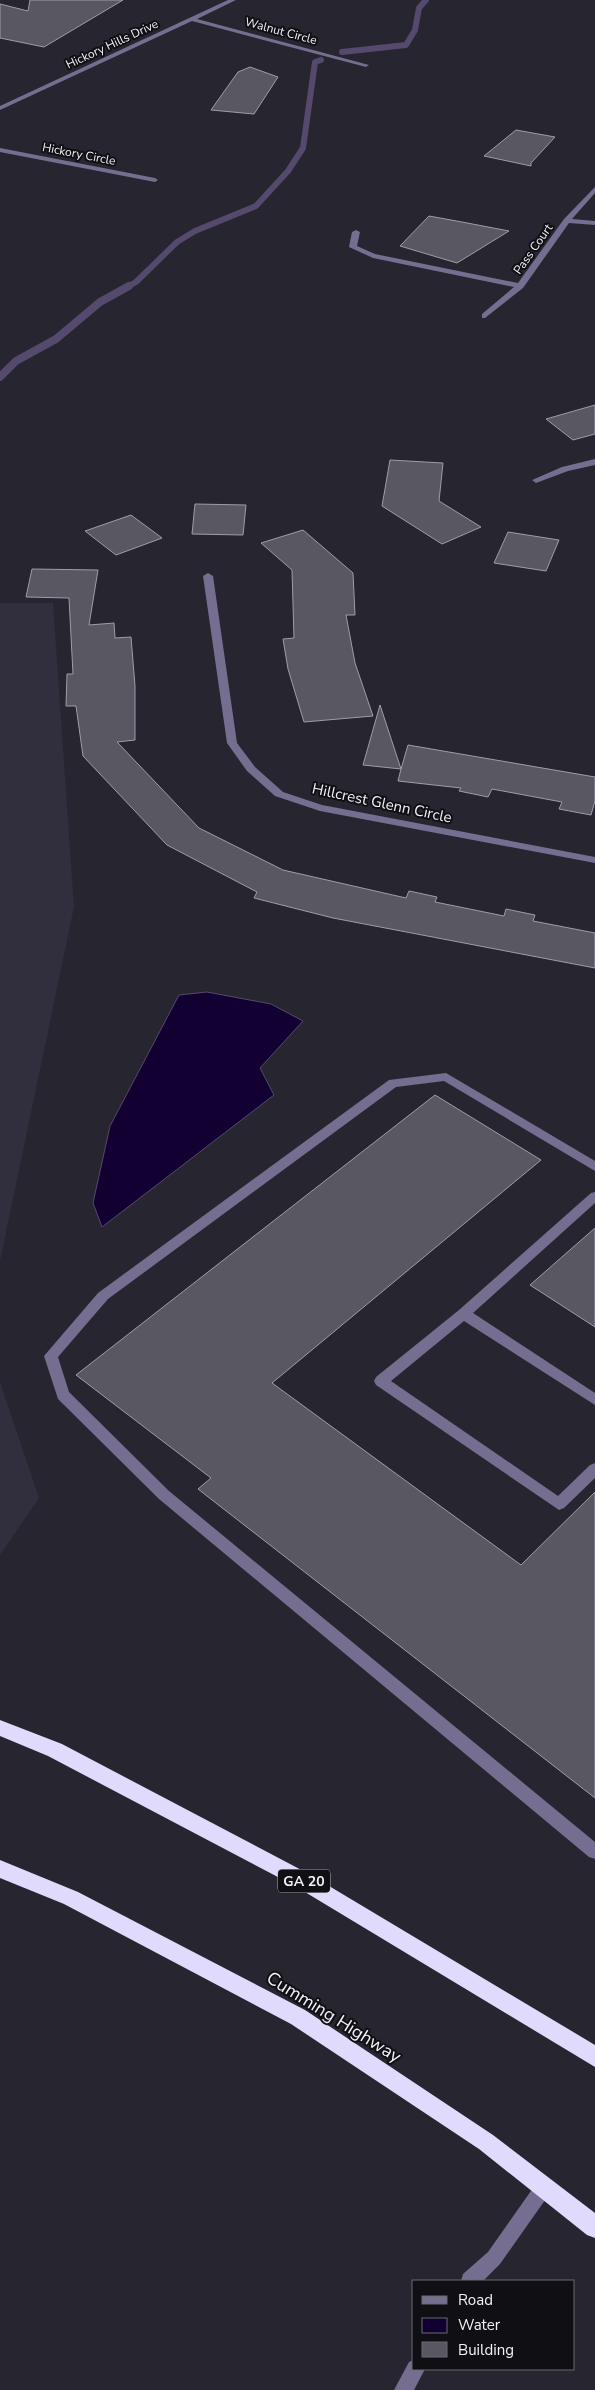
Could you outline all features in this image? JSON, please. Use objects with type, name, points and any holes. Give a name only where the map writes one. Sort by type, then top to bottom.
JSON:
[{"type":"highway","name":"GA 20","points":[[0,1728],[55,1750],[302,1880],[595,2057]]},
{"type":"highway","name":"Cumming Highway","points":[[0,1869],[71,1898],[298,2017],[486,2142],[595,2226]]},
{"type":"street","name":"Hickory Hills Drive","points":[[0,108],[233,0]]},
{"type":"street","name":"Walnut Circle","points":[[190,19],[366,66]]},
{"type":"street","name":"Hickory Circle","points":[[0,150],[154,180]]},
{"type":"street","name":"Pass Court","points":[[484,316],[520,286],[567,221],[595,189]]},
{"type":"street","points":[[567,221],[595,222]]},
{"type":"street","points":[[356,232],[353,247],[372,256],[520,286]]},
{"type":"street","points":[[536,480],[565,469],[595,462]]},
{"type":"street","name":"Hillcrest Glenn Circle","points":[[208,576],[232,743],[250,769],[279,794],[320,808],[595,860]]},
{"type":"street","points":[[595,1167],[446,1077],[393,1083],[103,1296],[51,1356],[63,1394],[164,1495],[595,1852]]},
{"type":"street","points":[[595,1196],[464,1314],[381,1381],[559,1504],[595,1469]]},
{"type":"street","points":[[464,1314],[595,1400]]},
{"type":"street","points":[[471,2280],[494,2258],[544,2187]]},
{"type":"street","points":[[403,2390],[415,2370]]},
{"type":"shaded area","points":[[0,603],[53,603],[74,907],[0,1261]]},
{"type":"shaded area","points":[[0,1382],[39,1498],[0,1555]]},
{"type":"water","points":[[207,992],[271,1004],[303,1021],[260,1068],[274,1095],[102,1227],[93,1203],[110,1126],[179,995]]},
{"type":"building","points":[[30,0],[123,0],[44,47],[0,38],[0,4],[28,11]]},
{"type":"building","points":[[250,67],[278,77],[254,114],[211,110],[238,72]]},
{"type":"building","points":[[516,130],[555,137],[531,163],[531,166],[484,156]]},
{"type":"building","points":[[429,216],[509,231],[457,263],[400,246]]},
{"type":"building","points":[[595,405],[595,434],[573,440],[546,419]]},
{"type":"building","points":[[390,460],[443,463],[439,501],[481,527],[442,544],[382,506]]},
{"type":"building","points":[[195,504],[246,505],[243,535],[192,534]]},
{"type":"building","points":[[131,515],[162,538],[116,555],[85,531]]},
{"type":"building","points":[[303,530],[353,573],[355,615],[346,615],[355,663],[373,716],[304,722],[288,669],[283,639],[294,638],[292,570],[261,543]]},
{"type":"building","points":[[508,532],[559,540],[546,571],[494,563]]},
{"type":"building","points":[[32,569],[98,570],[89,625],[114,623],[115,638],[131,637],[135,686],[135,740],[117,742],[199,828],[283,870],[406,898],[409,891],[437,897],[435,902],[504,916],[506,909],[535,915],[533,921],[595,933],[595,968],[333,918],[254,898],[257,892],[167,845],[83,756],[76,706],[66,706],[67,674],[73,674],[69,598],[26,597]]},
{"type":"building","points":[[380,705],[401,769],[363,765]]},
{"type":"building","points":[[408,745],[595,777],[595,801],[591,815],[559,809],[562,802],[492,789],[488,797],[459,791],[461,788],[398,781]]},
{"type":"building","points":[[435,1095],[541,1160],[272,1383],[521,1565],[595,1492],[595,1798],[198,1489],[211,1478],[76,1375]]},
{"type":"building","points":[[595,1228],[595,1327],[530,1285]]},
{"type":"waterway","points":[[342,52],[406,45],[415,30],[419,8],[426,0]]},
{"type":"waterway","points":[[127,287],[136,282],[177,242],[195,231],[256,206],[288,171],[303,148],[315,62],[321,60]]},
{"type":"waterway","points":[[0,377],[16,361],[56,339],[100,302],[129,286]]}]
